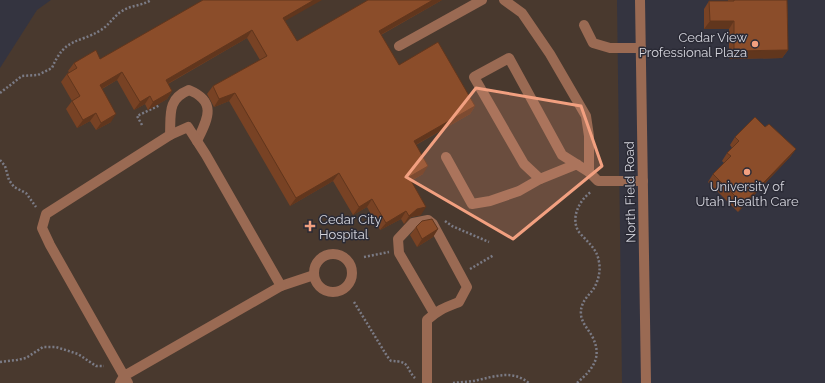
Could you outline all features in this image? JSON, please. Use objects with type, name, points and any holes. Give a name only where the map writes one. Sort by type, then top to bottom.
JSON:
[{"type":"street","points":[[399,46],[482,0]]},
{"type":"street","points":[[504,0],[522,13],[550,54],[586,116],[589,136],[588,172]]},
{"type":"street","name":"North Field Road","points":[[640,0],[646,383]]},
{"type":"street","points":[[584,25],[593,43],[610,48],[641,48]]},
{"type":"street","points":[[540,179],[524,164],[474,77],[509,58],[562,155],[588,172],[598,181],[643,181]]},
{"type":"street","points":[[170,135],[173,101],[179,94],[189,90],[198,94],[206,103],[209,115],[197,141]]},
{"type":"street","points":[[281,286],[188,127],[170,135],[46,214],[42,228],[124,381],[281,286],[314,275]]},
{"type":"street","points":[[446,157],[472,204],[519,191],[540,179],[576,164]]},
{"type":"street","points":[[427,383],[427,320],[438,310],[459,302],[467,287],[433,224],[428,220],[413,223],[398,239],[399,253],[434,313]]},
{"type":"path","points":[[0,93],[22,76],[38,74],[52,68],[60,53],[68,45],[78,39],[103,29],[121,11],[151,0]]},
{"type":"path","points":[[142,125],[137,116],[162,104]]},
{"type":"path","points":[[0,160],[5,166],[9,180],[14,187],[26,193],[36,207]]},
{"type":"path","points":[[577,383],[592,369],[596,361],[597,348],[581,315],[582,305],[597,282],[599,261],[591,243],[580,233],[577,227],[576,219],[580,202],[591,192]]},
{"type":"path","points":[[466,232],[489,242]]},
{"type":"path","points":[[364,257],[399,250]]},
{"type":"path","points":[[470,268],[494,255]]},
{"type":"path","points":[[354,302],[391,361],[404,363],[408,366],[411,374],[416,379]]},
{"type":"path","points":[[0,362],[26,358],[43,347],[56,347],[78,354],[96,366],[104,366]]},
{"type":"path","points":[[453,383],[505,374],[515,375],[529,383]]},
{"type":"highlighted area","points":[[476,88],[581,106],[602,166],[513,239],[406,177]]},
{"type":"shaded area","name":"Cedar City Hospital","points":[[51,0],[617,0],[622,383],[0,383],[0,68],[37,10]]},
{"type":"building","points":[[203,0],[314,0],[283,18],[297,41],[368,0],[433,0],[379,31],[399,65],[438,42],[475,106],[414,141],[428,166],[409,177],[426,207],[417,209],[409,216],[406,211],[386,223],[372,199],[359,207],[339,173],[296,198],[235,93],[219,99],[213,86],[267,56],[252,30],[166,80],[172,91],[153,102],[150,96],[140,102],[122,72],[100,85],[116,114],[101,123],[96,113],[83,120],[72,101],[80,96],[67,74],[77,68],[74,63],[96,50],[100,59]]},
{"type":"building","name":"Cedar View Professional Plaza","points":[[787,0],[788,50],[734,51],[734,21],[710,21],[709,1]]},
{"type":"building","name":"University of Utah Health Care","points":[[755,117],[765,127],[769,124],[796,149],[743,204],[713,174],[731,156],[727,153],[739,141],[735,137]]},
{"type":"building","points":[[432,219],[438,229],[422,239],[416,227],[422,221]]},
{"type":"place","name":"Cedar View Professional Plaza","points":[[755,44]]},
{"type":"place","name":"University of Utah Health Care","points":[[747,172]]},
{"type":"place","name":"Cedar City Hospital","points":[[310,226]]}]
